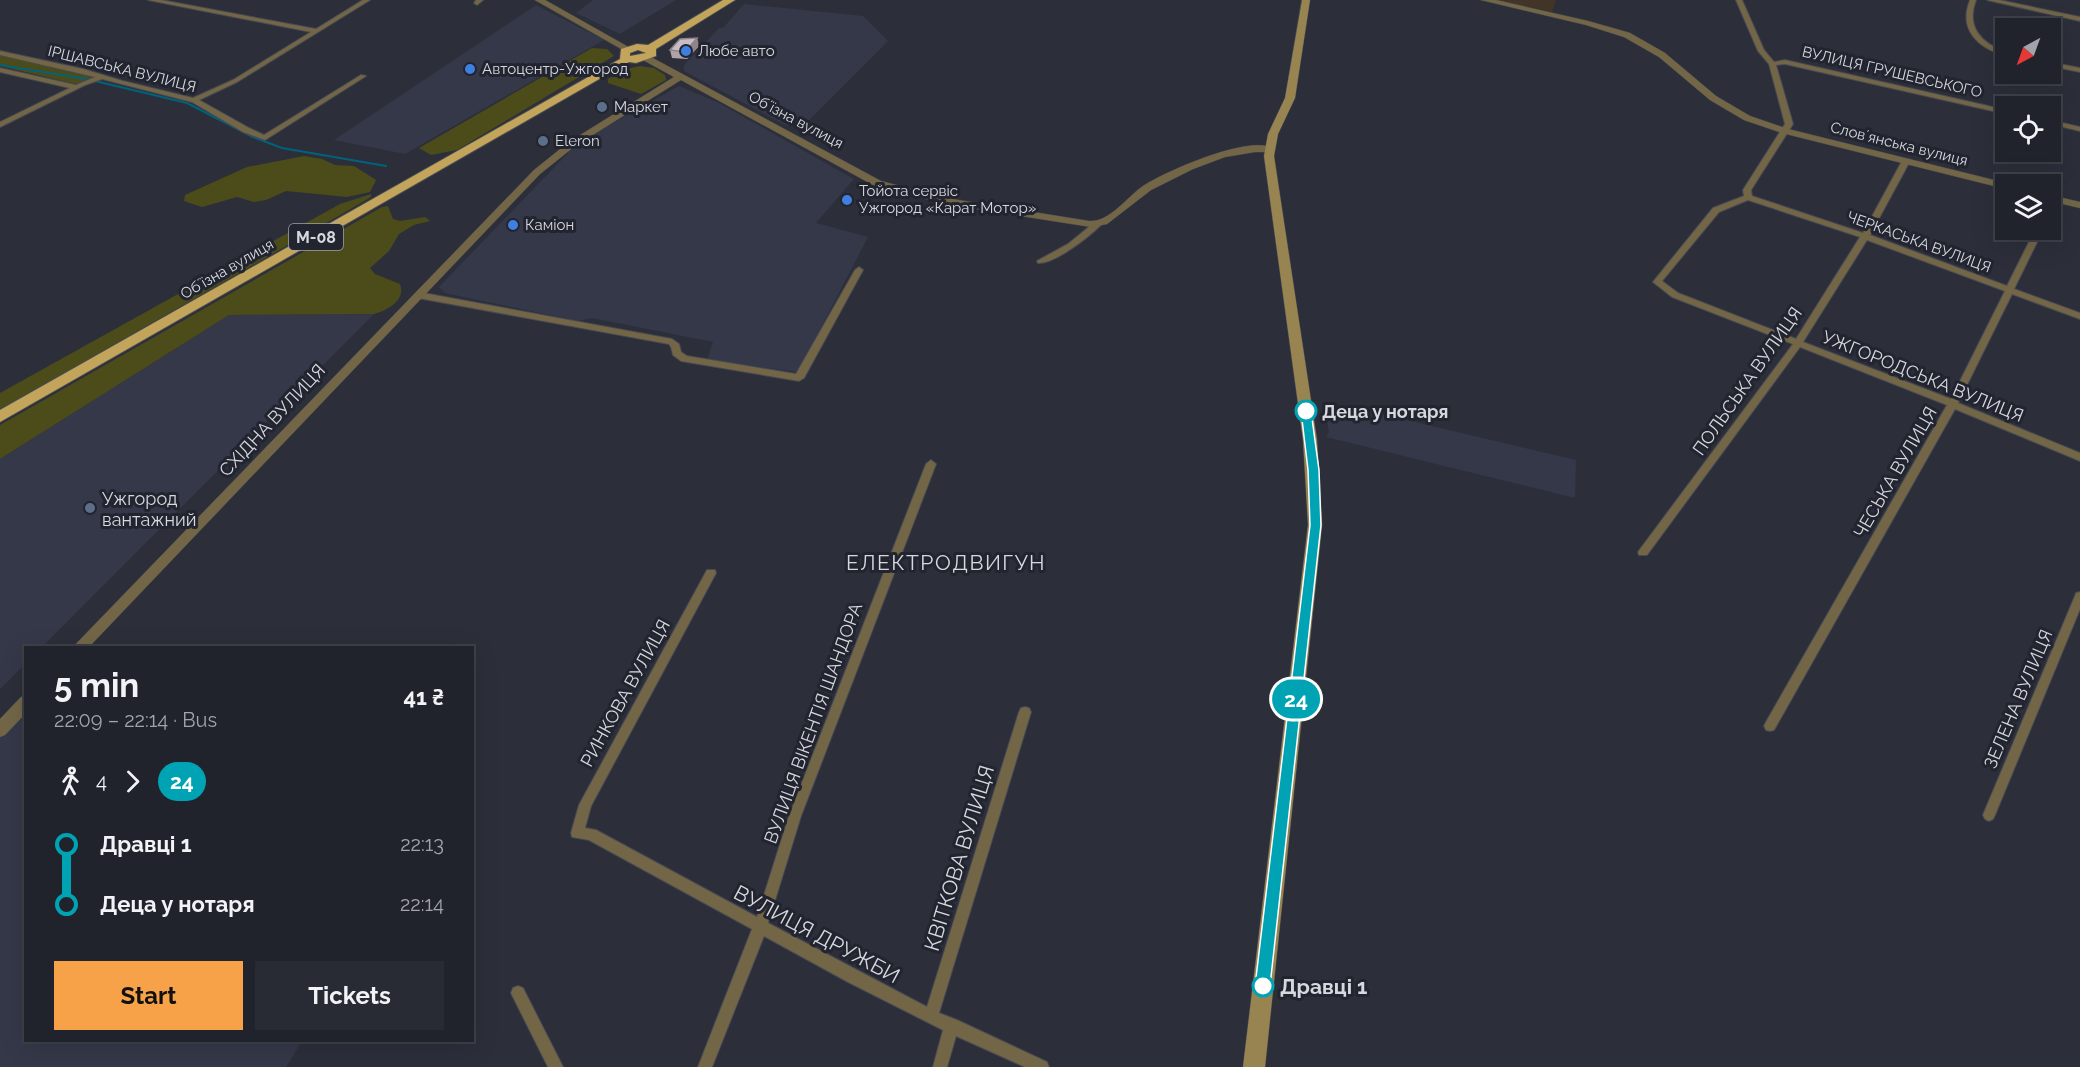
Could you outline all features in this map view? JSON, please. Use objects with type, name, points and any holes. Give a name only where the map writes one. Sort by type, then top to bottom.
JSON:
[{"type":"highway","name":"М-08","points":[[628,54],[642,46],[648,53],[730,0]]},
{"type":"highway","name":"Обʼїзна вулиця","points":[[0,417],[628,54]]},
{"type":"main road","points":[[1254,1067],[1316,525],[1315,490],[1269,152],[1290,98],[1306,0]]},
{"type":"street","points":[[151,0],[318,31]]},
{"type":"street","points":[[194,100],[235,81],[367,0]]},
{"type":"street","points":[[539,0],[628,54]]},
{"type":"street","name":"Словʼянська вулиця","points":[[1485,0],[1578,21],[1627,35],[1662,55],[1722,105],[1747,118],[1785,131],[1995,183]]},
{"type":"street","points":[[1739,0],[1761,51],[1772,64],[1789,120],[1785,131],[1747,190],[1748,197]]},
{"type":"street","points":[[1973,0],[1968,10],[1967,20],[1973,31],[1995,51]]},
{"type":"street","points":[[1990,0],[2080,19]]},
{"type":"street","name":"ІРШАВСЬКА ВУЛИЦЯ","points":[[0,53],[194,100],[246,130],[265,138],[363,76]]},
{"type":"street","name":"Обʼїзна вулиця","points":[[648,53],[680,77],[862,176],[897,190],[967,204],[1098,224]]},
{"type":"street","name":"ВУЛИЦЯ ГРУШЕВСЬКОГО","points":[[1772,64],[1785,62],[1995,110]]},
{"type":"street","points":[[2061,66],[2080,70]]},
{"type":"street","points":[[0,70],[76,87]]},
{"type":"street","points":[[0,125],[76,87],[102,77]]},
{"type":"street","name":"СХІДНА ВУЛИЦЯ","points":[[81,646],[418,295],[509,205],[537,172],[572,144],[680,77]]},
{"type":"street","points":[[2061,125],[2080,129]]},
{"type":"street","points":[[1041,261],[1071,246],[1147,188],[1177,172],[1226,155],[1252,149],[1269,152]]},
{"type":"street","name":"ПОЛЬСЬКА ВУЛИЦЯ","points":[[1643,552],[1797,345],[1865,236],[1906,161]]},
{"type":"street","name":"ЧЕРКАСЬКА ВУЛИЦЯ","points":[[1748,197],[1865,236],[2080,316]]},
{"type":"street","name":"УЖГОРОДСЬКА ВУЛИЦЯ","points":[[1748,197],[1716,210],[1657,282],[1675,295],[1797,345],[1953,404],[2080,458]]},
{"type":"street","points":[[2061,202],[2080,205]]},
{"type":"street","name":"ЧЕСЬКА ВУЛИЦЯ","points":[[1770,726],[1953,404],[2034,240]]},
{"type":"street","points":[[418,295],[672,342],[676,345],[676,353],[684,359],[800,378],[859,270]]},
{"type":"street","name":"ВУЛИЦЯ ВІКЕНТІЯ ШАНДОРА","points":[[705,1067],[760,928],[795,816],[931,464]]},
{"type":"street","name":"РИНКОВА ВУЛИЦЯ","points":[[577,833],[585,805],[711,573]]},
{"type":"street","name":"ЗЕЛЕНА ВУЛИЦЯ","points":[[1989,815],[2080,596]]},
{"type":"street","points":[[0,730],[24,704]]},
{"type":"street","name":"КВІТКОВА ВУЛИЦЯ","points":[[931,1017],[1025,712]]},
{"type":"street","name":"ВУЛИЦЯ ДРУЖБИ","points":[[577,833],[591,834],[760,928],[931,1017],[1042,1067]]},
{"type":"street","points":[[518,993],[556,1067]]},
{"type":"street","points":[[940,1067],[952,1025]]},
{"type":"shaded area","points":[[593,0],[676,0],[620,34],[576,13]]},
{"type":"shaded area","points":[[1495,0],[1556,0],[1552,12]]},
{"type":"shaded area","points":[[744,4],[863,16],[888,41],[808,121],[787,126],[684,71],[684,65],[719,28],[723,28]]},
{"type":"shaded area","points":[[536,5],[604,40],[405,154],[334,140]]},
{"type":"shaded area","points":[[592,48],[607,49],[614,56],[457,150],[431,155],[419,148]]},
{"type":"shaded area","points":[[0,55],[95,77],[76,84],[0,66]]},
{"type":"shaded area","points":[[640,66],[654,68],[665,75],[666,80],[641,94],[608,83],[608,79],[626,69]]},
{"type":"shaded area","points":[[679,86],[719,103],[854,179],[816,223],[868,237],[798,372],[707,360],[713,342],[592,318],[578,321],[445,293],[439,287],[570,151],[588,137]]},
{"type":"shaded area","points":[[304,156],[322,159],[335,165],[354,166],[376,180],[370,192],[347,197],[286,191],[266,200],[254,202],[237,197],[202,207],[184,201],[185,195],[247,167]]},
{"type":"shaded area","points":[[371,194],[371,197],[0,410],[0,393],[340,204]]},
{"type":"shaded area","points":[[388,206],[393,219],[400,221],[425,217],[430,221],[414,225],[399,234],[389,251],[370,268],[375,274],[400,284],[400,295],[390,307],[374,314],[229,315],[0,459],[0,425],[382,207]]},
{"type":"shaded area","name":"Ужгород вантажний","points":[[374,314],[43,646],[24,646],[24,665],[0,689],[0,459],[229,315]]},
{"type":"shaded area","points":[[1343,405],[1576,460],[1575,498],[1326,437],[1329,432],[1325,411],[1342,411]]},
{"type":"shaded area","points":[[24,713],[24,1042],[301,1042],[286,1067],[0,1067],[0,738]]},
{"type":"building","points":[[697,38],[685,52],[670,50],[680,39]]},
{"type":"waterway","points":[[0,65],[86,79]]},
{"type":"waterway","points":[[95,81],[187,103],[253,137],[282,148],[386,166]]},
{"type":"bus line","name":"24","points":[[1263,986],[1316,525],[1314,470],[1306,411]]},
{"type":"place","name":"Любе авто","points":[[686,51]]},
{"type":"place","name":"Автоцентр-Ужгород","points":[[470,69]]},
{"type":"place","name":"Маркет","points":[[602,107]]},
{"type":"place","name":"Eleron","points":[[543,141]]},
{"type":"place","name":"Тойота сервіс Ужгород «Карат Мотор»","points":[[847,200]]},
{"type":"place","name":"Каміон","points":[[513,225]]},
{"type":"place","name":"Деца у нотаря","points":[[1306,411]]},
{"type":"place","name":"Ужгород вантажний","points":[[90,508]]},
{"type":"place","name":"Дравці 1","points":[[1263,986]]},
{"type":"district","name":"ЕЛЕКТРОДВИГУН","points":[[946,562]]}]
